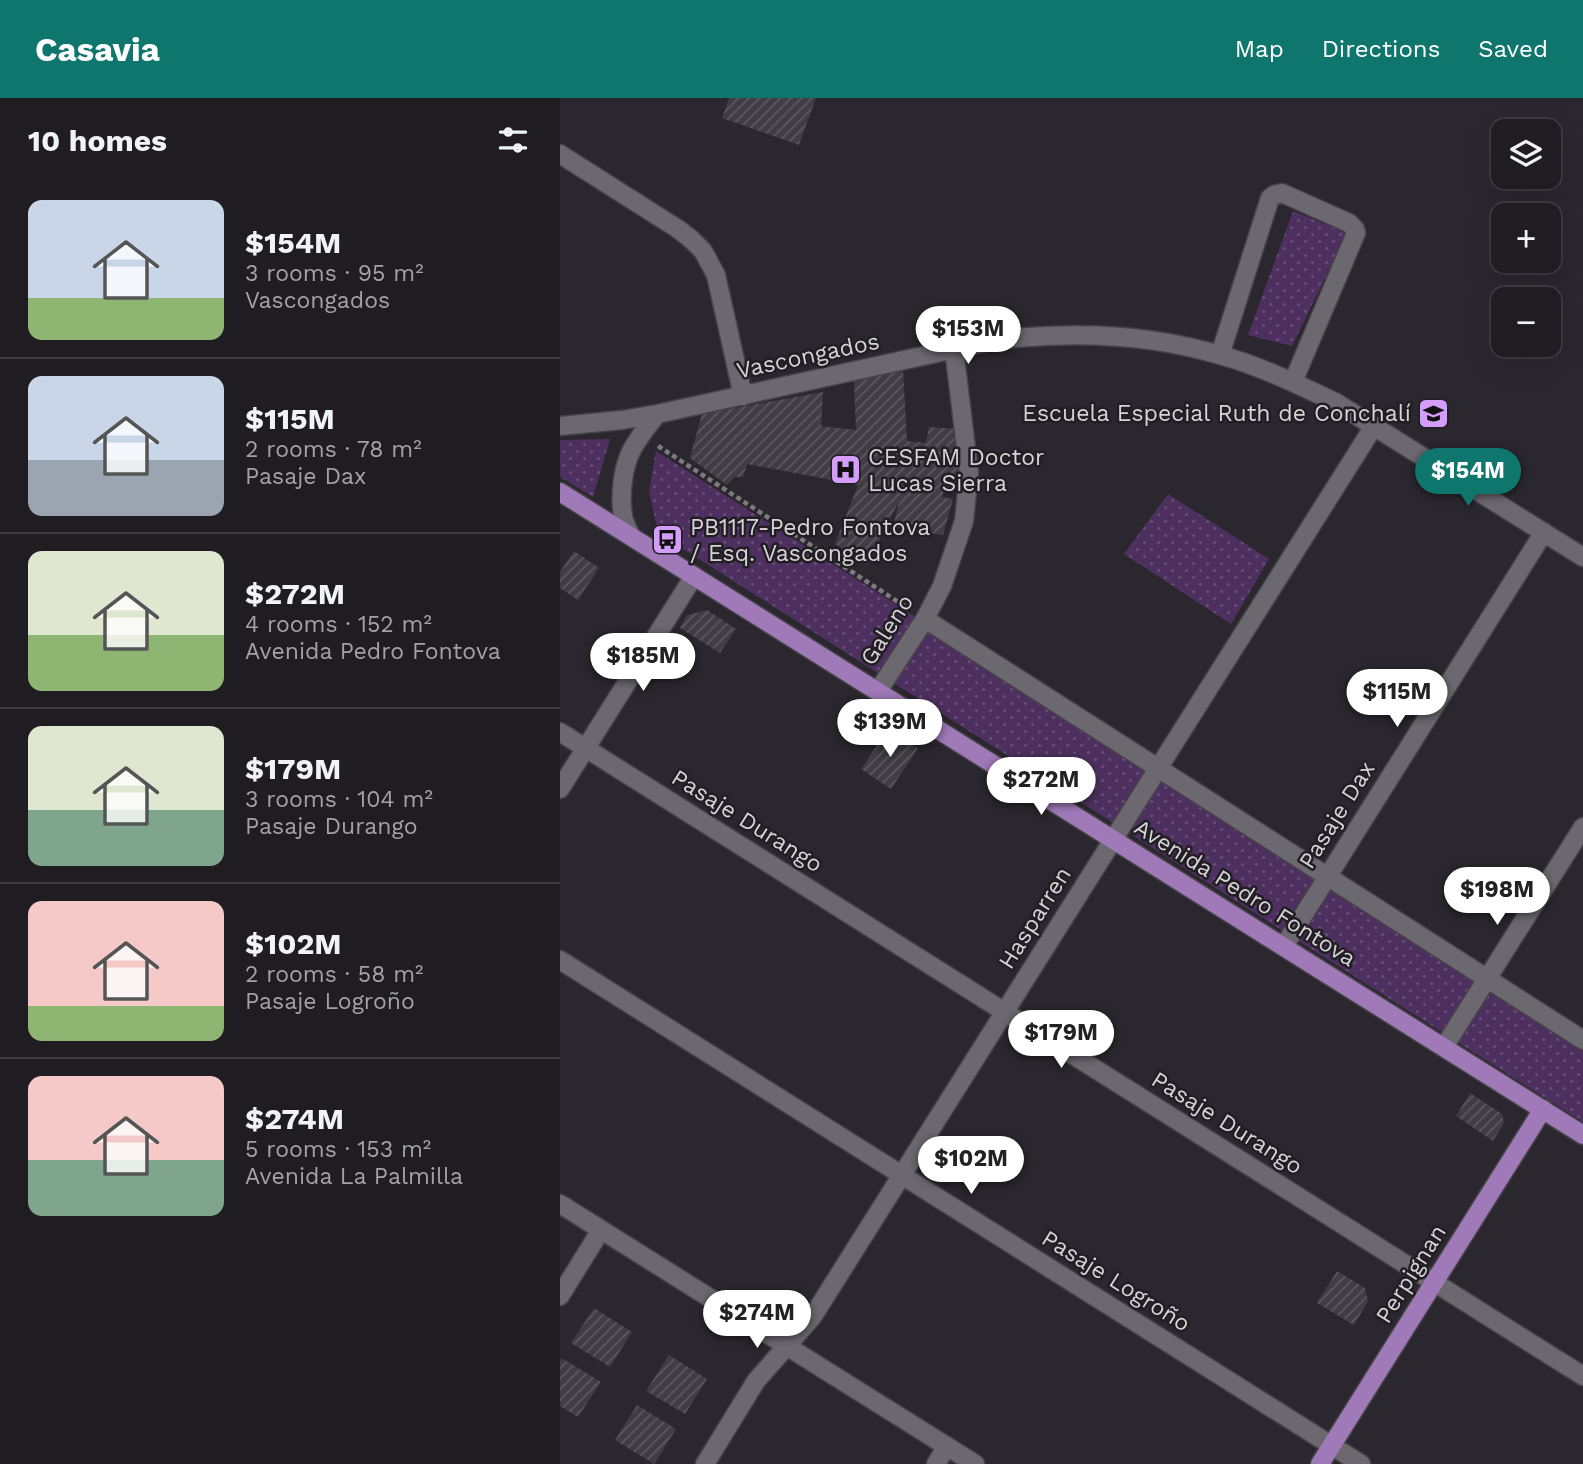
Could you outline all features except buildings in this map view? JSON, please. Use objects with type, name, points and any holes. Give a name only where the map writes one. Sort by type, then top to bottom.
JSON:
[{"type":"main road","name":"Avenida Pedro Fontova","points":[[560,492],[1583,1135]]},
{"type":"main road","name":"Perpignan","points":[[1320,1464],[1543,1109]]},
{"type":"street","points":[[560,153],[678,229],[703,251],[716,275],[743,396]]},
{"type":"street","points":[[1220,355],[1270,198],[1282,194],[1349,223],[1356,233],[1293,382]]},
{"type":"street","name":"Vascongados","points":[[560,426],[622,421],[1006,339],[1080,334],[1147,339],[1220,355],[1293,382],[1335,402],[1583,557]]},
{"type":"street","name":"Galeno","points":[[878,691],[925,619],[942,586],[964,521],[970,472],[954,349]]},
{"type":"street","points":[[631,536],[623,519],[623,486],[629,454],[657,414]]},
{"type":"street","name":"Hasparren","points":[[705,1464],[756,1381],[813,1316],[1374,426]]},
{"type":"street","name":"Pasaje Dax","points":[[1284,946],[1544,532]]},
{"type":"street","points":[[560,789],[694,576]]},
{"type":"street","points":[[925,619],[1583,1040]]},
{"type":"street","name":"Pasaje Durango","points":[[560,733],[1583,1376]]},
{"type":"street","points":[[1444,1047],[1583,827]]},
{"type":"street","name":"Pasaje Logroño","points":[[560,960],[1361,1464]]},
{"type":"street","points":[[560,1204],[975,1464]]},
{"type":"street","points":[[560,1296],[601,1230]]},
{"type":"street","points":[[936,1464],[947,1446]]},
{"type":"path","points":[[641,435],[925,619]]},
{"type":"shaded area","points":[[1293,211],[1347,233],[1292,346],[1248,335]]},
{"type":"shaded area","points":[[610,439],[593,497],[560,477],[560,440]]},
{"type":"shaded area","points":[[656,451],[1583,1044],[1583,1122],[658,533],[649,491]]},
{"type":"shaded area","points":[[1168,494],[1269,559],[1231,624],[1124,554]]},
{"type":"place","name":"Escuela Especial Ruth de Conchalí","points":[[1434,413]]},
{"type":"place","name":"CESFAM Doctor Lucas Sierra","points":[[845,470]]},
{"type":"place","name":"PB1117-Pedro Fontova / Esq. Vascongados","points":[[667,540]]}]
